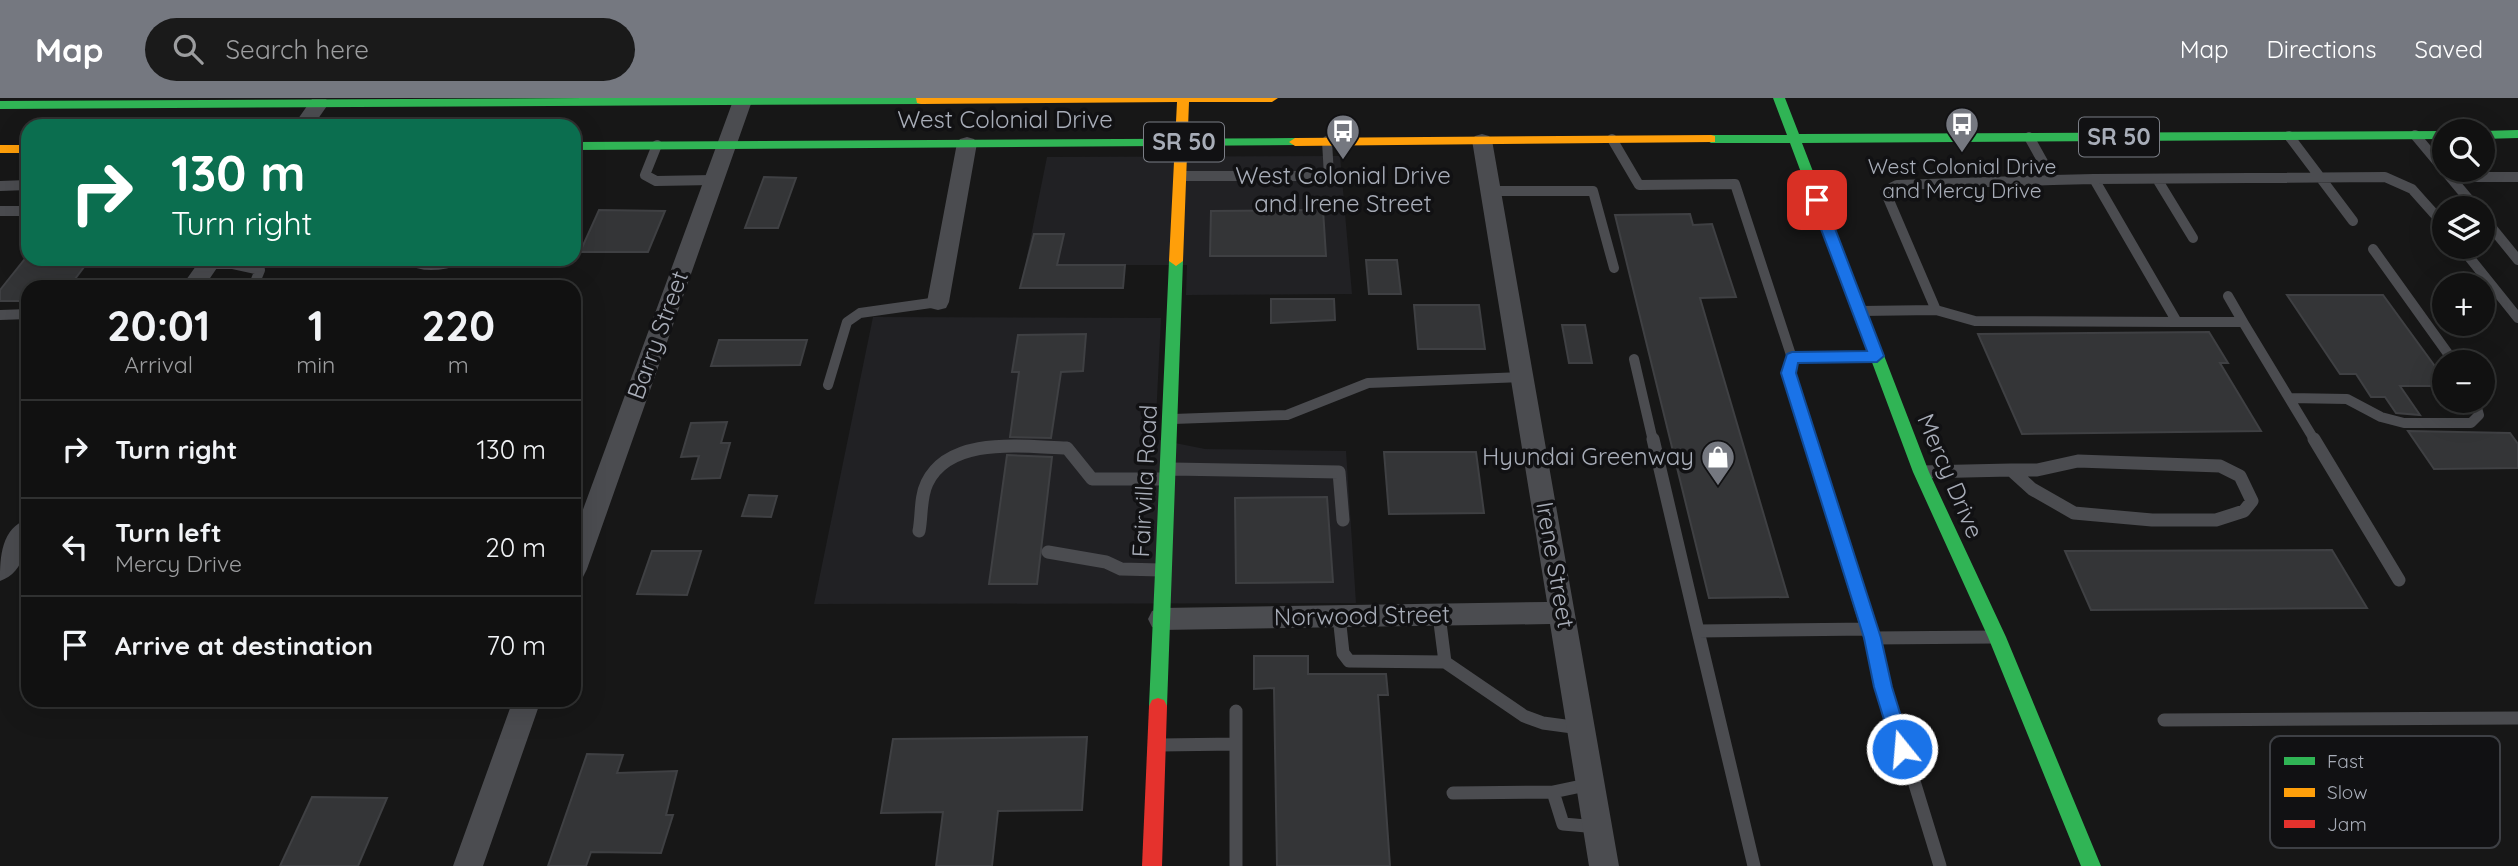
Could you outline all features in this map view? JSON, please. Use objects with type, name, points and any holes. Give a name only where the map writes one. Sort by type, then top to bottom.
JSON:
[{"type":"main road","name":"Fairvilla Road","points":[[1152,866],[1183,98]]},
{"type":"main road","name":"West Colonial Drive","points":[[0,105],[1272,98]]},
{"type":"main road","name":"Mercy Drive","points":[[1779,98],[1921,472],[1997,637],[2091,866]]},
{"type":"main road","points":[[2495,135],[2518,134]]},
{"type":"main road","name":"West Colonial Drive","points":[[581,146],[2432,135]]},
{"type":"main road","points":[[0,149],[21,149]]},
{"type":"street","name":"Barry Street","points":[[581,549],[742,101]]},
{"type":"street","points":[[308,119],[319,103]]},
{"type":"street","name":"Irene Street","points":[[1482,140],[1604,866]]},
{"type":"street","points":[[938,302],[967,143]]},
{"type":"street","points":[[0,570],[21,539]]},
{"type":"street","name":"Norwood Street","points":[[1161,619],[1563,613]]},
{"type":"street","points":[[468,866],[525,707]]},
{"type":"lane","points":[[2415,135],[2432,155]]},
{"type":"lane","points":[[2289,136],[2353,221]]},
{"type":"lane","points":[[2029,137],[2053,180]]},
{"type":"lane","points":[[1612,139],[1639,185],[1735,184],[1792,358],[1788,373],[1871,634],[1883,687],[1940,866]]},
{"type":"lane","points":[[1180,177],[1329,177],[1327,141]]},
{"type":"lane","points":[[657,145],[645,175],[656,181],[713,180]]},
{"type":"lane","points":[[1936,310],[1885,191],[1897,185],[2094,179],[2385,177],[2415,188],[2432,210]]},
{"type":"lane","points":[[2495,177],[2518,177]]},
{"type":"lane","points":[[2094,179],[2177,322]]},
{"type":"lane","points":[[2157,179],[2193,238]]},
{"type":"lane","points":[[2455,182],[2466,196]]},
{"type":"lane","points":[[0,186],[21,186]]},
{"type":"lane","points":[[1491,191],[1593,191],[1614,268]]},
{"type":"lane","points":[[0,211],[21,211]]},
{"type":"lane","points":[[2495,232],[2518,260]]},
{"type":"lane","points":[[2373,249],[2445,350]]},
{"type":"lane","points":[[2471,259],[2518,318]]},
{"type":"lane","points":[[242,266],[260,270],[256,280]]},
{"type":"lane","points":[[2228,296],[2399,580]]},
{"type":"lane","points":[[828,385],[848,322],[860,313],[873,310],[938,302]]},
{"type":"lane","points":[[1859,311],[1936,310],[1975,321],[2243,322]]},
{"type":"lane","points":[[0,315],[21,314]]},
{"type":"lane","points":[[1792,358],[1877,356]]},
{"type":"lane","points":[[1634,359],[1754,866]]},
{"type":"lane","points":[[1170,419],[1287,415],[1368,383],[1523,377]]},
{"type":"lane","points":[[2289,398],[2347,399],[2381,417],[2404,422],[2471,422],[2478,413]]},
{"type":"lane","points":[[919,531],[928,481],[946,461],[970,450],[1067,448],[1092,479],[1168,474],[1339,472],[1343,520]]},
{"type":"lane","points":[[1921,472],[2011,470],[2037,470],[2078,461],[2220,466],[2240,476],[2252,501],[2244,511],[2216,520],[2152,520],[2074,513],[2032,489],[2011,470]]},
{"type":"lane","points":[[1048,552],[1106,562],[1121,569],[1163,570]]},
{"type":"lane","points":[[1439,615],[1445,662]]},
{"type":"lane","points":[[1339,616],[1343,653],[1349,661],[1445,662],[1524,716],[1542,723],[1582,728]]},
{"type":"lane","points":[[1698,631],[1997,637]]},
{"type":"lane","points":[[1236,711],[1236,866]]},
{"type":"lane","points":[[2164,720],[2518,718]]},
{"type":"lane","points":[[1156,745],[1236,744]]},
{"type":"lane","points":[[1453,793],[1553,792],[1591,783]]},
{"type":"lane","points":[[1553,792],[1563,824],[1598,827]]},
{"type":"shaded area","points":[[1340,156],[1352,294],[1186,295],[1187,265],[1070,265],[1026,261],[1047,157]]},
{"type":"shaded area","points":[[873,317],[1161,318],[1155,439],[1205,449],[1346,451],[1356,603],[814,604]]},
{"type":"building","points":[[764,177],[796,178],[778,228],[745,228]]},
{"type":"building","points":[[599,210],[665,211],[648,252],[581,252]]},
{"type":"building","points":[[1323,210],[1326,256],[1210,256],[1211,211]]},
{"type":"building","name":"Hyundai Greenway","points":[[1690,214],[1693,225],[1712,224],[1736,297],[1700,298],[1788,597],[1709,598],[1615,215]]},
{"type":"building","points":[[1034,234],[1064,234],[1057,265],[1125,265],[1123,288],[1020,288]]},
{"type":"building","points":[[1366,260],[1397,260],[1401,294],[1369,294]]},
{"type":"building","points":[[21,264],[21,266],[85,266],[74,280],[21,280],[21,301],[0,301],[0,290]]},
{"type":"building","points":[[2287,295],[2383,295],[2432,362],[2432,386],[2400,386],[2420,415],[2396,413],[2385,397],[2371,397],[2356,374],[2340,374]]},
{"type":"building","points":[[1271,299],[1334,299],[1335,320],[1271,323]]},
{"type":"building","points":[[1414,305],[1479,305],[1485,349],[1418,349]]},
{"type":"building","points":[[1562,325],[1585,325],[1592,363],[1569,363]]},
{"type":"building","points":[[2209,332],[2228,363],[2220,363],[2261,431],[2022,434],[1978,334]]},
{"type":"building","points":[[1086,334],[1083,371],[1061,372],[1051,438],[1010,437],[1019,372],[1012,372],[1018,335]]},
{"type":"building","points":[[719,340],[807,340],[800,365],[711,366]]},
{"type":"building","points":[[727,422],[721,443],[730,443],[720,478],[692,479],[699,456],[681,457],[691,423]]},
{"type":"building","points":[[2408,431],[2510,433],[2518,444],[2518,468],[2434,469]]},
{"type":"building","points":[[1384,452],[1476,452],[1484,513],[1389,514]]},
{"type":"building","points":[[1007,455],[1052,457],[1037,584],[989,584]]},
{"type":"building","points":[[749,495],[777,496],[771,517],[742,516]]},
{"type":"building","points":[[1327,497],[1333,582],[1236,583],[1235,498]]},
{"type":"building","points":[[2332,550],[2367,608],[2091,610],[2065,551]]},
{"type":"building","points":[[652,551],[701,551],[687,595],[637,594]]},
{"type":"building","points":[[1254,656],[1308,656],[1308,674],[1386,674],[1388,695],[1378,695],[1390,866],[1277,866],[1274,688],[1254,689]]},
{"type":"building","points":[[1087,737],[1082,810],[998,811],[992,866],[936,866],[943,812],[881,813],[893,739]]},
{"type":"building","points":[[587,754],[623,755],[617,773],[677,771],[666,815],[673,815],[661,853],[591,852],[586,866],[548,866]]},
{"type":"building","points":[[312,797],[387,798],[358,866],[280,866]]},
{"type":"traffic: fast","points":[[1779,98],[1921,472],[1997,637],[2091,866]]},
{"type":"traffic: fast","points":[[0,105],[921,100]]},
{"type":"traffic: fast","points":[[2495,135],[2518,134]]},
{"type":"traffic: fast","points":[[1711,139],[2432,135]]},
{"type":"traffic: fast","points":[[581,146],[1295,142]]},
{"type":"traffic: fast","points":[[1158,706],[1176,261]]},
{"type":"traffic: slow","points":[[1176,261],[1183,98]]},
{"type":"traffic: slow","points":[[921,100],[1272,98]]},
{"type":"traffic: slow","points":[[1295,142],[1711,139]]},
{"type":"traffic: slow","points":[[0,149],[21,149]]},
{"type":"traffic: jam","points":[[1152,866],[1158,706]]},
{"type":"place","name":"West Colonial Drive and Mercy Drive","points":[[1962,154]]},
{"type":"place","name":"West Colonial Drive and Irene Street","points":[[1343,161]]},
{"type":"place","name":"Hyundai Greenway","points":[[1718,487]]},
{"type":"route","points":[[1817,200],[1877,356],[1792,358],[1788,373],[1872,638],[1883,687],[1902,749]]}]
